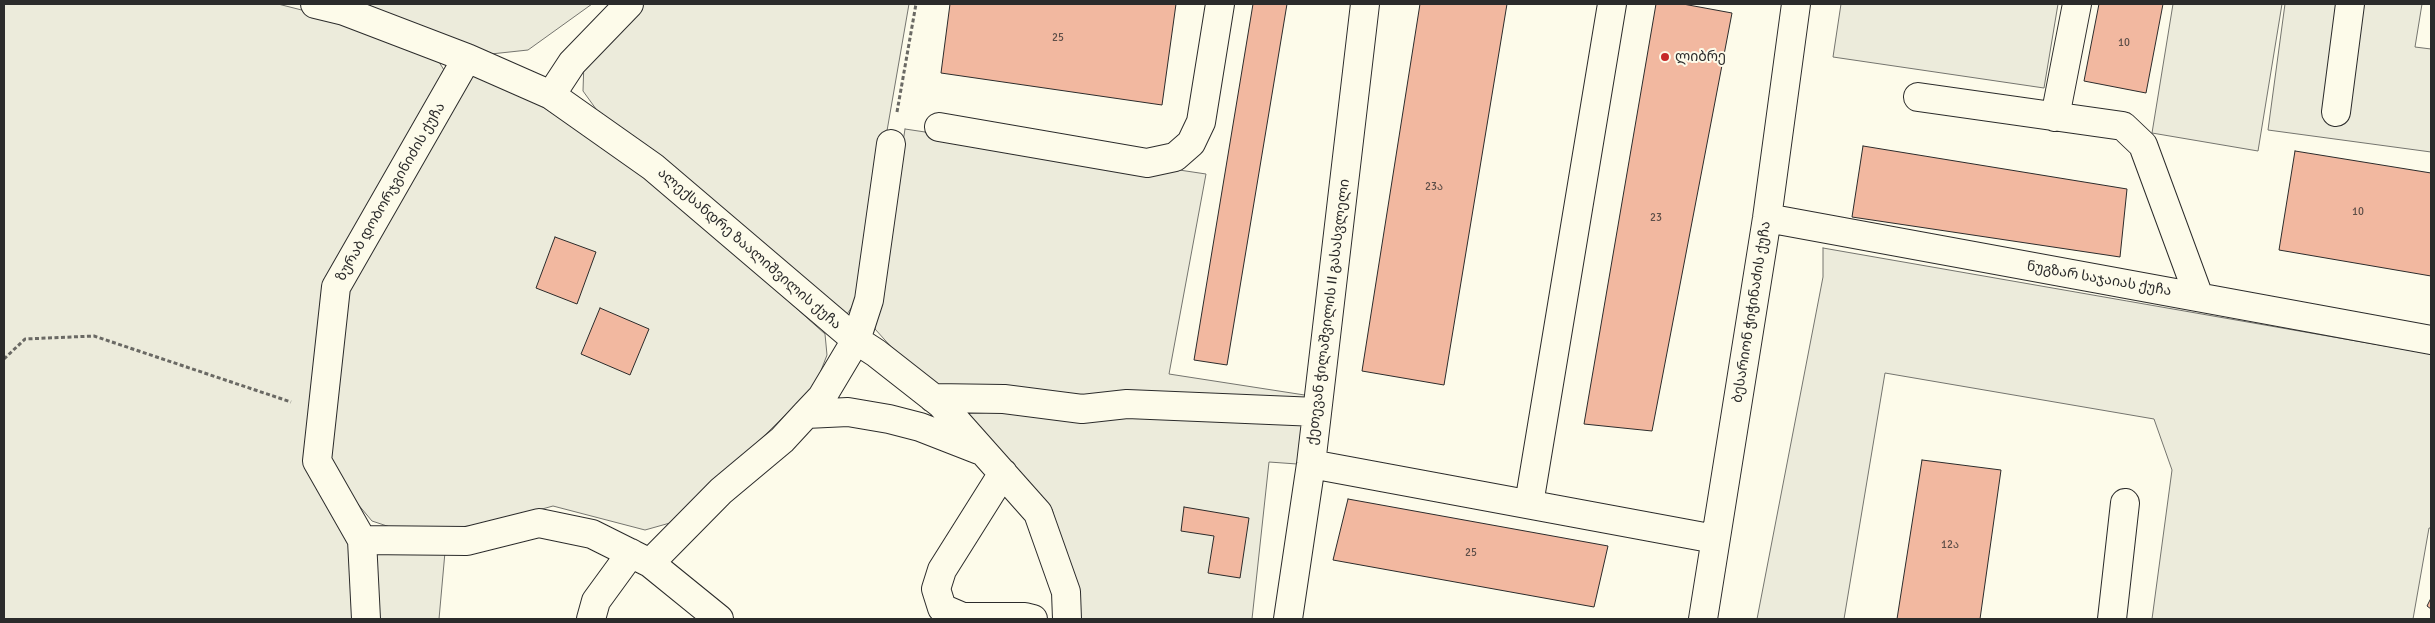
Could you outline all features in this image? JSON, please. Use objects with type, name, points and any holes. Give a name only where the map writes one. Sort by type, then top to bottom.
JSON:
[{"type":"street","name":"ალექსანდრე ზაალიშვილის ქუჩა","points":[[315,4],[344,11],[467,58],[551,95],[653,167],[856,340],[876,353],[933,398],[984,452],[1038,513],[1066,592],[1067,619]]},
{"type":"street","points":[[551,95],[572,63],[629,4]]},
{"type":"street","points":[[939,127],[1147,163],[1175,157],[1191,143],[1201,122],[1220,4]]},
{"type":"street","name":"ქეთევან ჭილაშვილის II გასასვლელი","points":[[1288,619],[1311,464],[1365,4]]},
{"type":"street","points":[[1529,504],[1612,4]]},
{"type":"street","name":"ბესარიონ ჭიჭინაძის ქუჩა","points":[[1703,619],[1767,218],[1796,4]]},
{"type":"street","points":[[2055,117],[2077,4]]},
{"type":"street","points":[[2336,112],[2350,4]]},
{"type":"street","name":"ზურაბ დობორჯგინიძის ქუჩა","points":[[366,619],[362,540],[317,461],[336,287],[467,58]]},
{"type":"street","points":[[1918,97],[2123,126],[2143,145],[2199,297]]},
{"type":"street","points":[[591,619],[596,601],[640,558],[782,440],[822,396],[856,340],[869,300],[892,144]]},
{"type":"street","name":"ნუგზარ საჯაიას ქუჩა","points":[[1767,218],[2431,340]]},
{"type":"street","points":[[933,398],[1004,399],[1082,409],[1127,404],[1317,412]]},
{"type":"street","points":[[806,414],[848,412],[889,419],[920,427],[984,452]]},
{"type":"street","points":[[1311,464],[1715,540]]},
{"type":"street","points":[[1002,473],[942,570],[936,589],[942,608],[963,616],[1025,617],[1033,619]]},
{"type":"street","points":[[2112,619],[2126,503]]},
{"type":"street","points":[[362,540],[467,541],[539,523],[592,534],[640,558],[719,619]]},
{"type":"path","points":[[892,144],[906,53],[916,4]]},
{"type":"path","points":[[4,359],[25,340],[94,336],[322,413]]},
{"type":"shaded area","points":[[4,4],[278,4],[349,22],[439,62],[444,70],[443,81],[323,287],[305,456],[353,548],[356,619],[4,619]]},
{"type":"shaded area","points":[[365,4],[592,4],[528,50],[491,54]]},
{"type":"shaded area","points":[[641,4],[909,4],[858,298],[845,317],[609,127],[583,91],[584,60]]},
{"type":"shaded area","points":[[1841,4],[2058,4],[2044,88],[1833,57]]},
{"type":"shaded area","points":[[2173,4],[2282,4],[2258,151],[2152,133]]},
{"type":"shaded area","points":[[2285,4],[2422,4],[2415,47],[2431,49],[2431,152],[2268,130]]},
{"type":"shaded area","points":[[470,74],[537,103],[658,184],[825,334],[827,355],[815,386],[677,521],[645,530],[553,506],[484,525],[402,531],[372,521],[346,490],[326,457],[343,294]]},
{"type":"shaded area","points":[[905,129],[1206,174],[1169,374],[1311,396],[1297,464],[1269,462],[1252,619],[1072,619],[1069,572],[1052,509],[903,360],[875,329]]},
{"type":"shaded area","points":[[1823,248],[2431,354],[2431,528],[2429,528],[2413,619],[2152,619],[2172,470],[2154,419],[1885,373],[1844,619],[1757,619],[1823,277]]},
{"type":"shaded area","points":[[380,548],[445,552],[439,619],[374,619],[371,558]]},
{"type":"building","points":[[950,4],[1176,4],[1162,105],[941,73]]},
{"type":"building","points":[[1253,4],[1287,4],[1227,365],[1194,360]]},
{"type":"building","points":[[1420,4],[1507,4],[1444,385],[1362,371]]},
{"type":"building","points":[[1656,4],[1683,4],[1732,13],[1652,431],[1584,424]]},
{"type":"building","points":[[2099,4],[2163,4],[2146,93],[2084,81]]},
{"type":"building","points":[[1863,146],[2127,189],[2120,257],[1852,217]]},
{"type":"building","points":[[2295,151],[2431,173],[2431,276],[2279,250]]},
{"type":"building","points":[[555,237],[596,252],[577,304],[536,288]]},
{"type":"building","points":[[600,308],[649,329],[630,375],[581,354]]},
{"type":"building","points":[[1922,460],[2001,470],[1980,619],[1897,619]]},
{"type":"building","points":[[1348,499],[1608,546],[1594,607],[1333,560]]},
{"type":"building","points":[[1184,507],[1249,518],[1240,578],[1208,573],[1214,536],[1181,531]]},
{"type":"building","points":[[2431,598],[2431,609],[2427,606]]},
{"type":"place","name":"ლიბრე","points":[[1665,57]]}]
